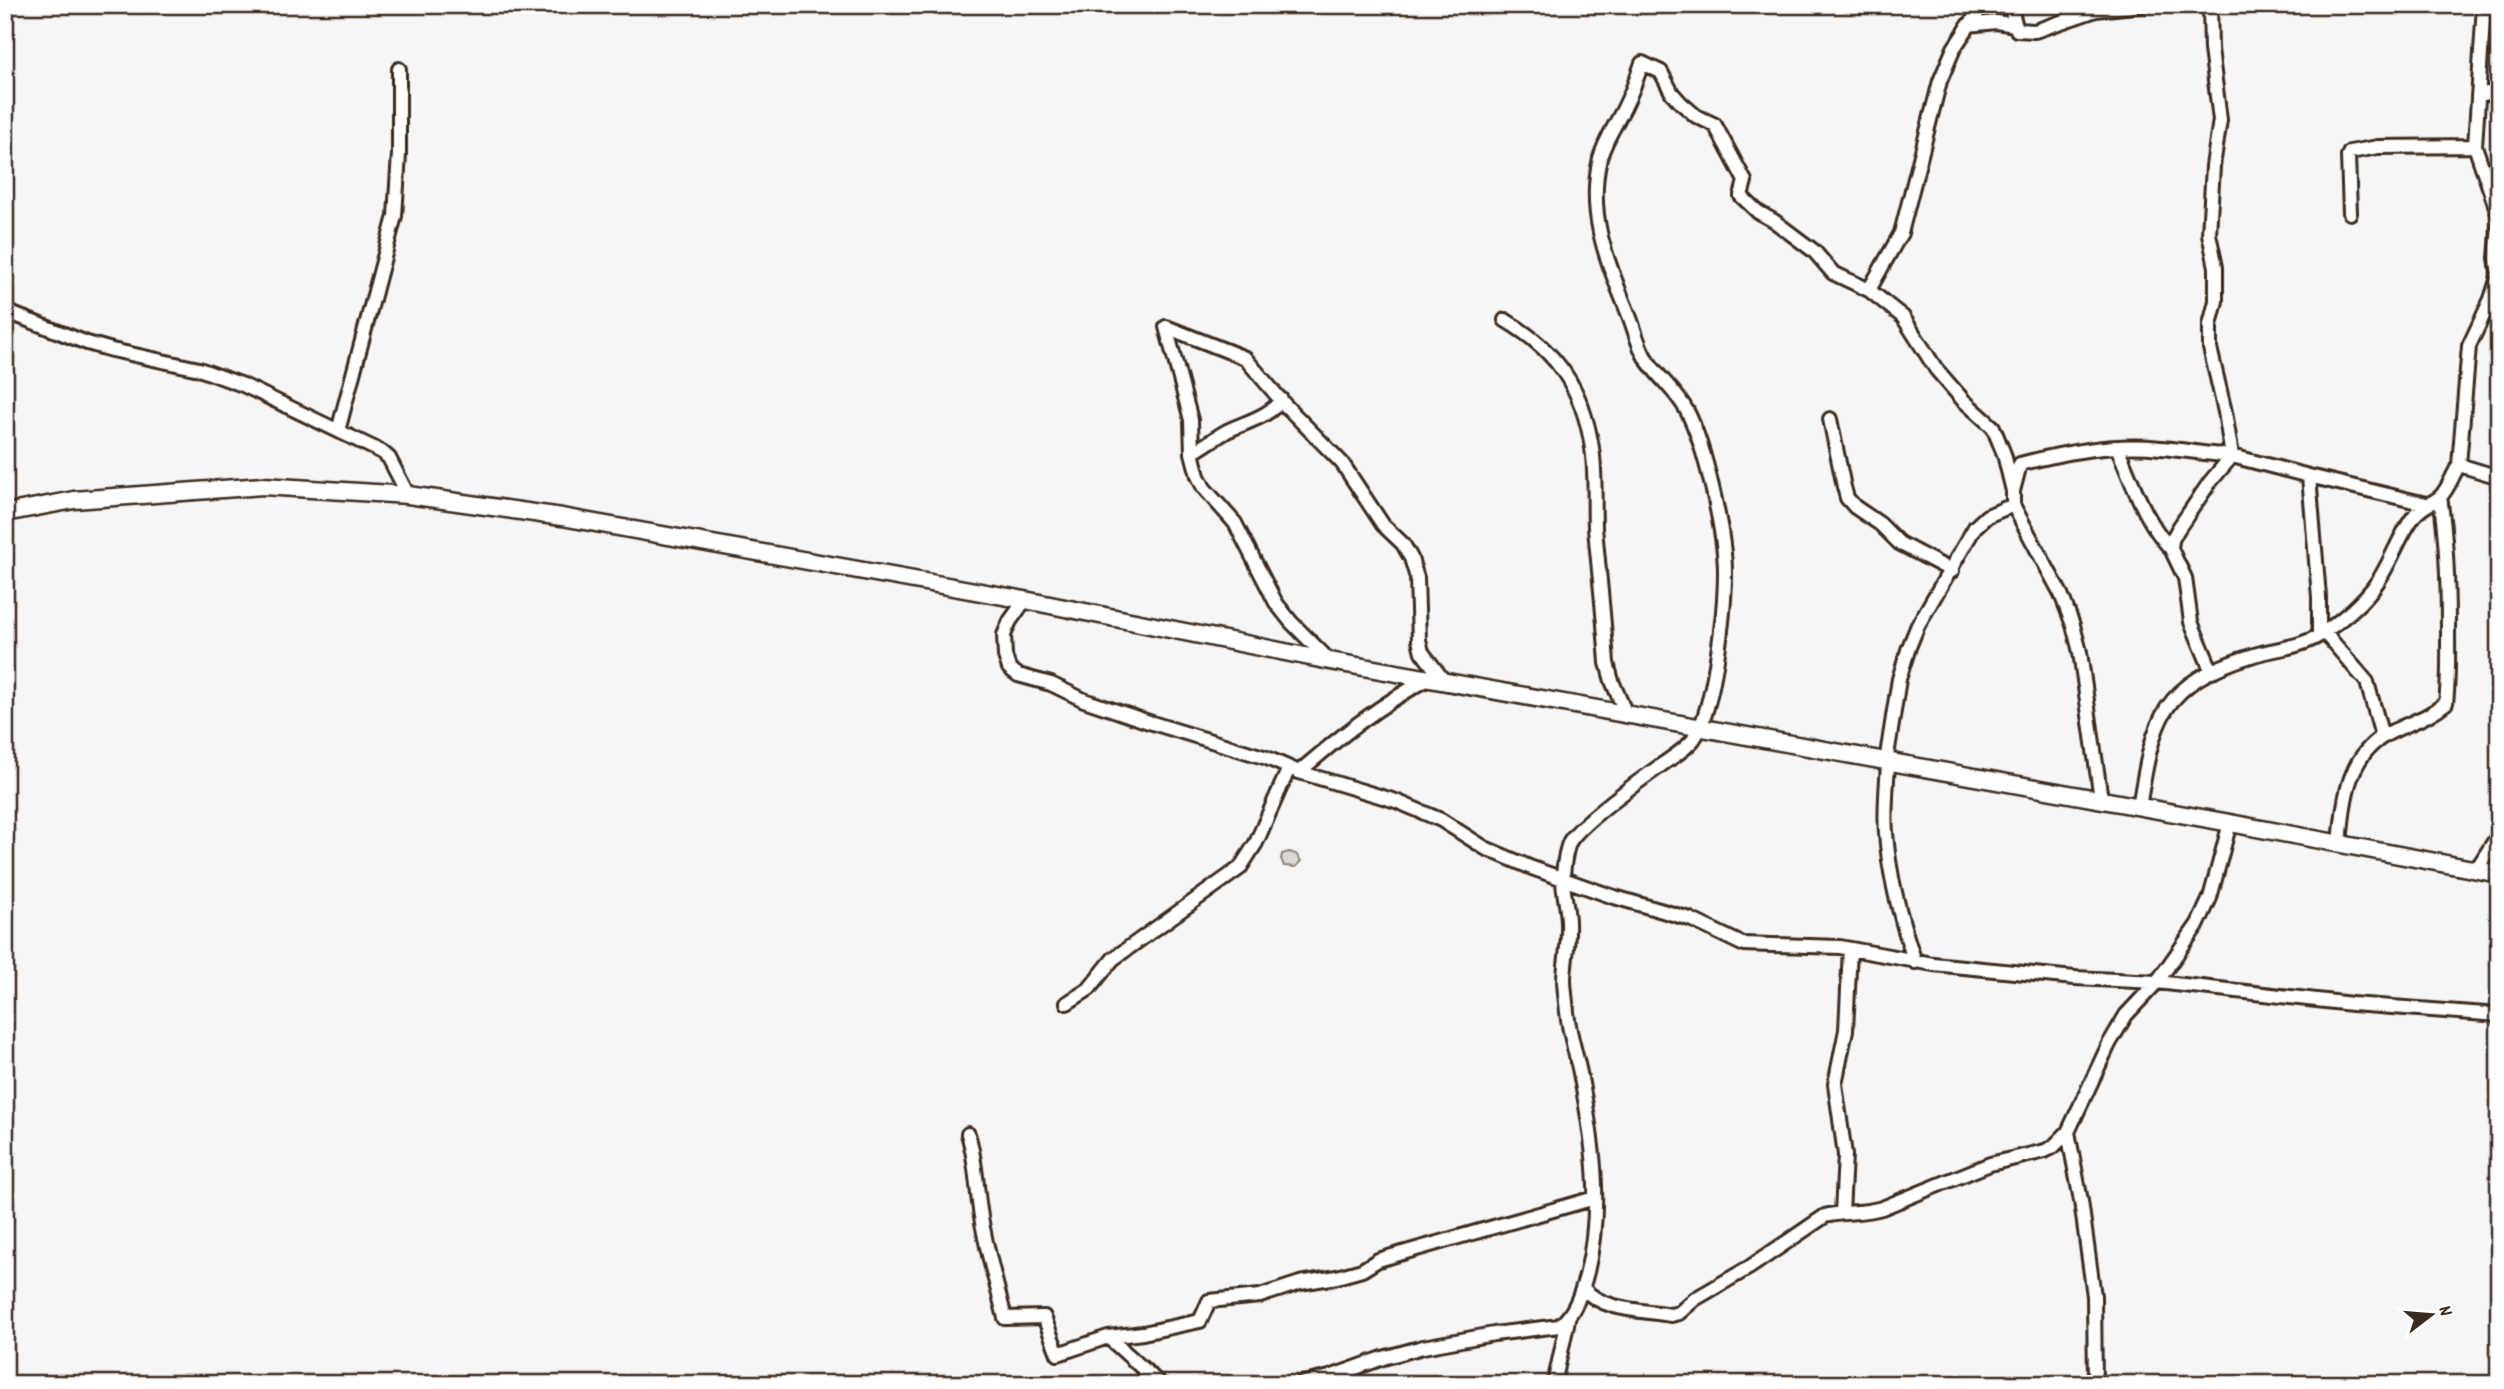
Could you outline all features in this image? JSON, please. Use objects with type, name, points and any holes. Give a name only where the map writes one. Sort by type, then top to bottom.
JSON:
[{"type":"main road","points":[[5,513],[74,500],[262,486],[408,495],[562,517],[1025,600],[1330,661],[2101,799],[2499,874]]},
{"type":"street","points":[[1869,290],[1901,233],[1940,81],[1954,48],[1983,5]]},
{"type":"street","points":[[2010,5],[2017,30],[2035,31],[2083,12],[2143,5]]},
{"type":"street","points":[[2171,549],[2178,529],[2231,456],[2225,412],[2210,348],[2210,325],[2216,301],[2216,267],[2209,234],[2213,166],[2219,141],[2220,120],[2211,49],[2210,5]]},
{"type":"street","points":[[2484,5],[2475,146],[2499,216]]},
{"type":"street","points":[[1968,25],[1996,22],[2015,26]]},
{"type":"street","points":[[1554,1384],[1568,1320],[1583,1288],[1590,1257],[1595,1198],[1590,1127],[1567,1016],[1564,978],[1569,927],[1563,878],[1566,850],[1572,838],[1637,782],[1686,748],[1701,727],[1712,684],[1723,619],[1725,569],[1719,520],[1701,449],[1690,416],[1679,396],[1643,353],[1606,262],[1597,218],[1596,195],[1600,160],[1642,63],[1661,72],[1672,93],[1696,116],[1715,125],[1745,181],[1741,196],[1758,212],[1814,251],[1833,274],[1869,290],[1903,317],[1936,369],[1963,400],[1993,427],[2004,454],[2013,491]]},
{"type":"street","points":[[338,431],[395,216],[400,154],[398,69]]},
{"type":"street","points":[[2478,95],[2499,91]]},
{"type":"street","points":[[2350,213],[2350,152],[2378,147],[2475,146]]},
{"type":"street","points":[[2139,807],[2153,735],[2162,713],[2177,693],[2212,672],[2259,654],[2304,643],[2321,634],[2378,582],[2415,514],[2440,497],[2459,465],[2469,346],[2491,299],[2499,274],[2496,258],[2499,225]]},
{"type":"street","points":[[5,311],[87,343],[199,369],[243,385],[382,452],[389,458],[408,495]]},
{"type":"street","points":[[1505,320],[1546,348],[1564,369],[1574,386],[1585,416],[1592,448],[1595,530],[1607,663],[1626,713]]},
{"type":"street","points":[[1067,1003],[1089,989],[1113,959],[1240,868],[1294,770],[1381,706],[1437,680],[1422,652],[1419,640],[1417,578],[1411,558],[1403,544],[1383,525],[1342,463],[1245,358],[1166,327],[1191,420],[1192,453],[1198,476],[1204,488],[1235,523],[1276,603],[1330,661]]},
{"type":"street","points":[[1192,453],[1268,411],[1281,399]]},
{"type":"street","points":[[1830,419],[1847,498],[1899,543],[1952,571]]},
{"type":"street","points":[[2117,447],[2143,509],[2157,534],[2171,549],[2185,578],[2191,622],[2212,672]]},
{"type":"street","points":[[2101,799],[2080,652],[2073,625],[2061,594],[2012,505],[2020,464],[2061,454],[2117,447],[2159,447],[2231,456],[2426,504]]},
{"type":"street","points":[[2459,465],[2499,477]]},
{"type":"street","points":[[2309,475],[2321,634],[2367,682],[2382,736]]},
{"type":"street","points":[[2340,844],[2345,793],[2354,766],[2382,736],[2432,715],[2446,704],[2449,681],[2449,578],[2447,540],[2440,497]]},
{"type":"street","points":[[1915,962],[1892,873],[1886,832],[1887,762],[1899,680],[1918,625],[1980,521],[2012,505]]},
{"type":"street","points":[[1025,600],[1004,635],[1005,656],[1009,668],[1018,675],[1051,684],[1084,700],[1396,801],[1441,820],[1485,848],[1532,868],[1611,896],[1689,919],[1742,944],[1850,949],[1915,962],[2075,978],[2157,982],[2352,1004],[2499,1015]]},
{"type":"street","points":[[1583,1288],[1600,1303],[1671,1315],[1679,1313],[1695,1299],[1825,1216],[1882,1208],[1990,1164],[2053,1147],[2068,1132],[2109,1044],[2126,1015],[2157,982],[2198,924],[2210,898],[2230,823]]},
{"type":"street","points":[[2476,870],[2499,834]]},
{"type":"street","points":[[1842,1213],[1845,1155],[1835,1084],[1846,1030],[1850,949]]},
{"type":"street","points":[[2068,1132],[2094,1296],[2095,1384]]},
{"type":"street","points":[[968,1134],[975,1156],[980,1211],[1005,1318],[1044,1317],[1058,1354],[1108,1337],[1200,1321],[1209,1301],[1259,1296],[1300,1283],[1337,1277],[1362,1270],[1378,1260],[1595,1198]]},
{"type":"street","points":[[1299,1384],[1330,1377],[1382,1357],[1423,1347],[1494,1334],[1547,1329],[1568,1320]]},
{"type":"street","points":[[1108,1337],[1160,1384]]},
{"type":"shaded area","points":[[1282,854],[1296,854],[1301,861],[1296,867],[1284,866]]}]
